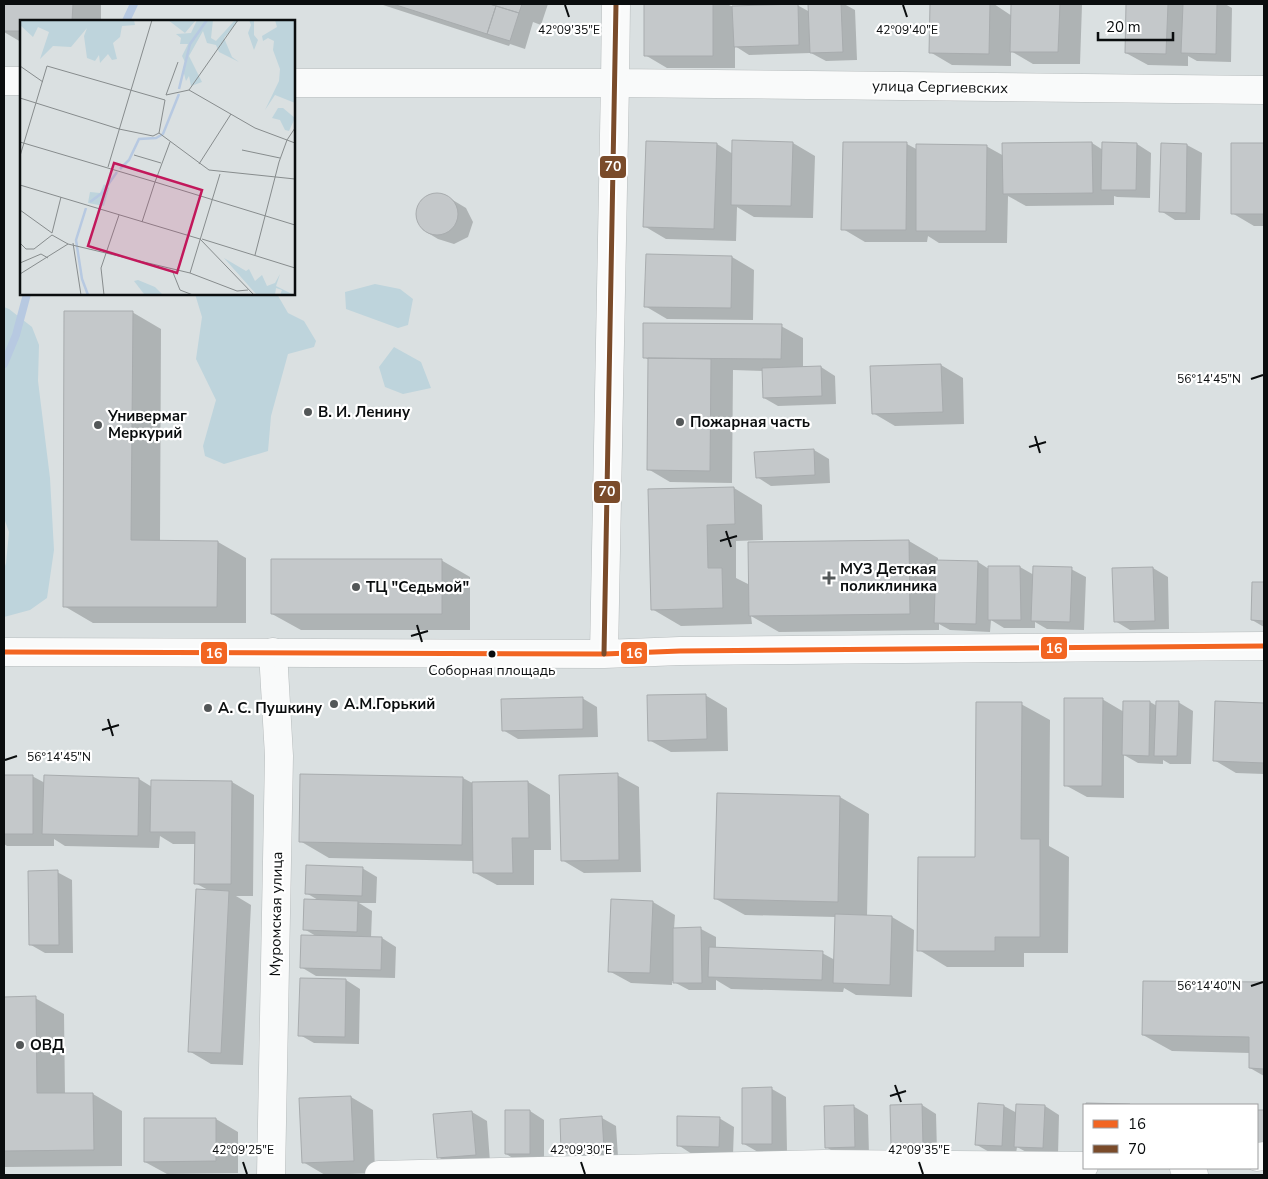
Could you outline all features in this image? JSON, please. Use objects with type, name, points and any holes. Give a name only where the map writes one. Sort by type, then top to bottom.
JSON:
[{"type":"main road","points":[[604,654],[616,4]]},
{"type":"main road","points":[[4,81],[20,81]]},
{"type":"main road","name":"улица Сергиевских","points":[[295,84],[615,83],[1264,90]]},
{"type":"main road","points":[[4,652],[604,654],[690,651],[1264,646]]},
{"type":"main road","name":"Муромская улица","points":[[271,1175],[279,756],[273,652]]},
{"type":"main road","points":[[379,1175],[824,1164],[1083,1166]]},
{"type":"shaded area","points":[[375,284],[400,289],[413,299],[408,325],[398,328],[346,309],[345,292]]},
{"type":"shaded area","points":[[195,295],[278,295],[288,313],[304,321],[316,341],[314,347],[288,354],[271,416],[268,451],[224,464],[205,456],[203,446],[216,400],[196,359],[202,317]]},
{"type":"shaded area","points":[[4,307],[32,327],[39,345],[38,381],[50,478],[54,550],[47,598],[30,610],[4,617],[4,569],[9,532],[4,518]]},
{"type":"shaded area","points":[[394,347],[421,362],[431,388],[403,394],[385,387],[379,367]]},
{"type":"building","points":[[4,4],[73,4],[72,20],[20,20],[20,31],[4,31]]},
{"type":"building","points":[[393,4],[489,4],[496,6],[487,34]]},
{"type":"building","points":[[490,4],[522,4],[519,13]]},
{"type":"building","points":[[644,4],[713,4],[713,56],[644,56]]},
{"type":"building","points":[[798,4],[799,45],[734,47],[732,6]]},
{"type":"building","points":[[808,4],[841,4],[843,52],[810,53]]},
{"type":"building","points":[[930,4],[990,4],[989,54],[929,53]]},
{"type":"building","points":[[1011,4],[1060,4],[1058,52],[1010,52]]},
{"type":"building","points":[[1126,4],[1168,4],[1166,54],[1125,53]]},
{"type":"building","points":[[1183,4],[1217,4],[1216,54],[1181,53]]},
{"type":"building","points":[[496,6],[519,13],[510,41],[487,34]]},
{"type":"building","points":[[732,140],[793,142],[791,206],[731,205]]},
{"type":"building","points":[[646,141],[717,143],[714,229],[643,227]]},
{"type":"building","points":[[843,142],[907,142],[906,230],[841,230]]},
{"type":"building","points":[[1092,142],[1093,193],[1003,194],[1002,143]]},
{"type":"building","points":[[1102,142],[1137,143],[1136,190],[1101,190]]},
{"type":"building","points":[[1161,143],[1187,144],[1186,213],[1159,212]]},
{"type":"building","points":[[1231,143],[1264,143],[1264,214],[1231,214]]},
{"type":"building","points":[[916,144],[987,145],[986,231],[916,231]]},
{"type":"building","points":[[433,193],[441,193],[452,199],[458,214],[452,229],[441,235],[433,235],[422,229],[416,218],[416,210],[422,199]]},
{"type":"building","points":[[646,254],[732,256],[731,308],[644,307]]},
{"type":"building","name":"Универмаг Меркурий","points":[[64,311],[133,311],[131,540],[218,541],[217,607],[63,607]]},
{"type":"building","points":[[643,323],[782,324],[781,359],[643,358]]},
{"type":"building","points":[[648,358],[711,359],[710,471],[647,470]]},
{"type":"building","points":[[941,364],[943,412],[872,414],[870,366]]},
{"type":"building","points":[[821,366],[822,396],[763,398],[762,368]]},
{"type":"building","points":[[814,449],[815,475],[756,478],[754,452]]},
{"type":"building","points":[[734,487],[735,524],[707,525],[708,568],[722,568],[723,608],[651,610],[648,489]]},
{"type":"building","name":"МУЗ Детская поликлиника","points":[[909,540],[910,614],[749,616],[748,542]]},
{"type":"building","name":"ТЦ \"Седьмой\"","points":[[271,559],[442,559],[442,614],[271,614]]},
{"type":"building","points":[[936,560],[978,561],[976,624],[934,623]]},
{"type":"building","points":[[988,566],[1020,566],[1021,620],[988,620]]},
{"type":"building","points":[[1033,566],[1072,567],[1070,622],[1031,621]]},
{"type":"building","points":[[1153,567],[1155,621],[1114,622],[1112,568]]},
{"type":"building","points":[[1252,582],[1264,582],[1264,621],[1251,620]]},
{"type":"building","points":[[706,694],[707,739],[648,741],[647,695]]},
{"type":"building","points":[[583,697],[583,729],[502,731],[501,699]]},
{"type":"building","points":[[1064,698],[1103,698],[1102,786],[1064,786]]},
{"type":"building","points":[[1123,701],[1150,701],[1149,756],[1122,755]]},
{"type":"building","points":[[1156,701],[1179,701],[1177,756],[1154,756]]},
{"type":"building","points":[[1215,701],[1264,703],[1264,763],[1213,761]]},
{"type":"building","points":[[976,702],[1022,702],[1021,839],[1040,839],[1040,937],[995,937],[995,951],[917,951],[918,857],[975,857]]},
{"type":"building","points":[[618,773],[619,860],[561,861],[559,775]]},
{"type":"building","points":[[300,774],[463,777],[462,845],[299,842]]},
{"type":"building","points":[[4,775],[33,775],[33,834],[4,834]]},
{"type":"building","points":[[44,775],[139,778],[138,836],[42,834]]},
{"type":"building","points":[[151,780],[232,781],[231,884],[194,884],[195,832],[150,832]]},
{"type":"building","points":[[528,781],[529,838],[512,838],[513,873],[473,873],[472,782]]},
{"type":"building","points":[[717,793],[840,796],[838,902],[714,899]]},
{"type":"building","points":[[306,865],[363,867],[362,896],[305,894]]},
{"type":"building","points":[[58,870],[59,945],[29,945],[28,871]]},
{"type":"building","points":[[196,889],[229,891],[221,1053],[188,1052]]},
{"type":"building","points":[[304,899],[358,901],[357,932],[303,930]]},
{"type":"building","points":[[611,899],[653,901],[650,973],[608,972]]},
{"type":"building","points":[[835,914],[892,916],[890,985],[833,983]]},
{"type":"building","points":[[701,927],[702,983],[673,983],[673,928]]},
{"type":"building","points":[[301,935],[382,937],[381,970],[300,968]]},
{"type":"building","points":[[709,947],[823,951],[822,980],[708,977]]},
{"type":"building","points":[[300,978],[346,979],[345,1037],[298,1036]]},
{"type":"building","points":[[1143,981],[1264,982],[1264,1069],[1249,1068],[1249,1037],[1142,1035]]},
{"type":"building","name":"ОВД","points":[[36,996],[37,1093],[93,1093],[94,1150],[4,1151],[4,997]]},
{"type":"building","points":[[772,1087],[772,1144],[742,1144],[742,1088]]},
{"type":"building","points":[[351,1096],[354,1161],[302,1163],[299,1098]]},
{"type":"building","points":[[978,1103],[1004,1105],[1002,1146],[975,1145]]},
{"type":"building","points":[[1086,1103],[1130,1104],[1086,1104]]},
{"type":"building","points":[[922,1104],[923,1145],[891,1146],[890,1105]]},
{"type":"building","points":[[1016,1104],[1045,1105],[1043,1148],[1014,1147]]},
{"type":"building","points":[[854,1105],[855,1147],[825,1148],[824,1106]]},
{"type":"building","points":[[505,1110],[530,1110],[530,1154],[505,1154]]},
{"type":"building","points":[[1258,1110],[1264,1110],[1264,1144],[1258,1144]]},
{"type":"building","points":[[472,1111],[476,1155],[437,1158],[433,1114]]},
{"type":"building","points":[[602,1116],[604,1149],[561,1152],[560,1119]]},
{"type":"building","points":[[677,1116],[720,1117],[719,1147],[677,1146]]},
{"type":"building","points":[[144,1118],[216,1118],[216,1161],[144,1162]]},
{"type":"waterway","points":[[126,20],[134,4]]},
{"type":"waterway","points":[[4,364],[16,335],[27,295]]},
{"type":"transit line","name":"70","points":[[604,654],[616,4]]},
{"type":"transit line","name":"16","points":[[4,652],[604,654],[680,651],[1264,646]]},
{"type":"place","name":"В. И. Ленину","points":[[308,412]]},
{"type":"place","name":"Пожарная часть","points":[[680,422]]},
{"type":"place","name":"Универмаг Меркурий","points":[[98,425]]},
{"type":"place","name":"МУЗ Детская поликлиника","points":[[829,578]]},
{"type":"place","name":"ТЦ \"Седьмой\"","points":[[356,587]]},
{"type":"place","name":"Соборная площадь","points":[[492,654]]},
{"type":"place","name":"А.М.Горький","points":[[334,704]]},
{"type":"place","name":"А. С. Пушкину","points":[[208,708]]},
{"type":"place","name":"ОВД","points":[[20,1045]]}]
